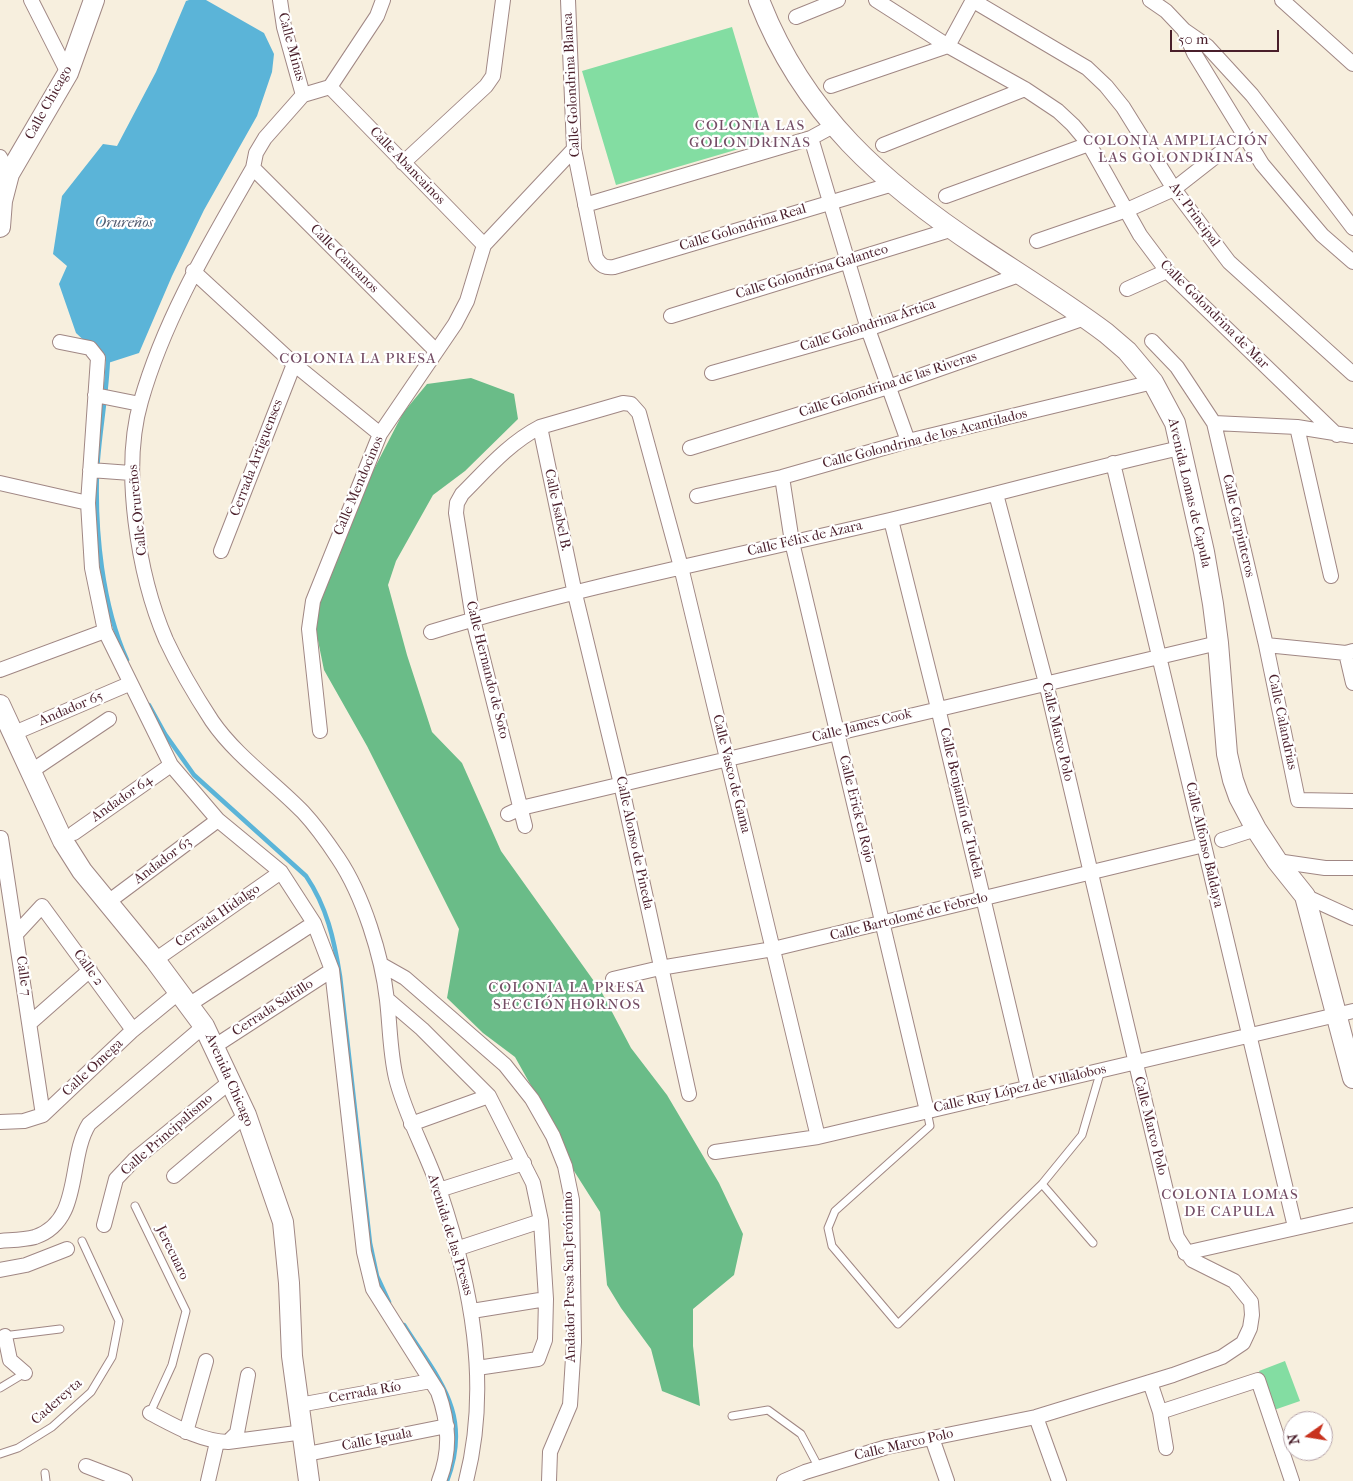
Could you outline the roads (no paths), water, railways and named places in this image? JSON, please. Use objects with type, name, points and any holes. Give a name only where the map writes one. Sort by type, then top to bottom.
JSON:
[{"type":"street","points":[[31,0],[68,73]]},
{"type":"street","name":"Calle Chicago","points":[[4,166],[68,73],[94,0]]},
{"type":"street","name":"Calle Minas","points":[[280,0],[284,28],[303,95]]},
{"type":"street","points":[[303,95],[330,87],[377,16],[383,0]]},
{"type":"street","points":[[403,162],[486,86],[493,76],[503,0]]},
{"type":"street","name":"Calle Golondrina Blanca","points":[[568,0],[574,148],[596,258]]},
{"type":"street","name":"Avenida Lomas de Capula","points":[[758,0],[769,27],[807,94],[833,126],[893,184],[953,228],[1085,318],[1127,351],[1153,382],[1175,423],[1204,552],[1218,643],[1227,754],[1239,797],[1256,829],[1277,861],[1305,896],[1345,1013],[1353,1078]]},
{"type":"street","points":[[796,17],[838,0]]},
{"type":"street","name":"Calle Golondrina de Mar","points":[[876,0],[948,46],[1025,89],[1058,111],[1073,125],[1089,144],[1140,235],[1167,271],[1337,435]]},
{"type":"street","points":[[831,86],[948,46],[973,0]]},
{"type":"street","name":"Av. Principal","points":[[973,0],[1087,68],[1106,86],[1122,107],[1174,189],[1228,262],[1353,374]]},
{"type":"street","points":[[1150,0],[1166,11],[1184,30],[1207,46],[1252,95],[1353,228]]},
{"type":"street","points":[[1282,0],[1353,64]]},
{"type":"street","points":[[1184,30],[1194,53],[1262,164],[1322,235],[1353,262]]},
{"type":"street","name":"Calle Abancainos","points":[[330,87],[484,246]]},
{"type":"street","points":[[884,145],[1025,89]]},
{"type":"street","name":"Calle Orureños","points":[[303,95],[265,138],[256,153],[252,168],[193,271],[139,404],[131,473],[147,584],[165,636],[184,676],[215,725],[244,756],[306,815],[340,861],[368,920],[382,964]]},
{"type":"street","points":[[585,205],[811,138],[833,126]]},
{"type":"street","points":[[1037,241],[1127,210],[1174,189],[1243,135]]},
{"type":"street","points":[[811,138],[868,330],[908,441]]},
{"type":"street","points":[[946,196],[1089,144]]},
{"type":"street","name":"Calle Mendocinos","points":[[320,731],[309,629],[313,601],[380,434],[455,324],[467,301],[484,246],[574,148]]},
{"type":"street","points":[[0,227],[4,166]]},
{"type":"street","name":"Calle Caucanos","points":[[252,168],[436,351]]},
{"type":"street","name":"Calle Golondrina Real","points":[[596,258],[601,264],[614,267],[893,184]]},
{"type":"street","name":"Calle Golondrina Galanteo","points":[[671,316],[953,228]]},
{"type":"street","points":[[193,271],[294,364],[380,434]]},
{"type":"street","points":[[1127,289],[1167,271]]},
{"type":"street","name":"Calle Golondrina Ártica","points":[[712,373],[868,330],[1022,274]]},
{"type":"street","name":"Calle Golondrina de las Riveras","points":[[690,448],[888,387],[1085,318]]},
{"type":"street","name":"Calle Carpinteros","points":[[1152,340],[1177,367],[1214,423],[1266,645]]},
{"type":"street","points":[[60,342],[90,348],[98,358],[88,503],[92,568],[105,631],[171,765],[218,820],[282,872],[314,923],[332,970],[364,1252],[373,1289],[438,1392],[447,1426],[448,1444],[438,1481]]},
{"type":"street","name":"Cerrada Artiguenses","points":[[221,552],[294,364]]},
{"type":"street","name":"Calle Golondrina de los Acantilados","points":[[696,496],[782,477],[908,441],[1153,382]]},
{"type":"street","points":[[96,395],[139,404]]},
{"type":"street","name":"Calle Vasco de Gama","points":[[540,427],[623,404],[631,404],[639,413],[681,567],[818,1137]]},
{"type":"street","points":[[1214,423],[1298,427],[1337,435],[1353,436]]},
{"type":"street","name":"Calle Hernando de Soto","points":[[525,826],[473,619],[456,513],[457,503],[462,494],[516,441],[540,427]]},
{"type":"street","name":"Calle Isabel B.","points":[[540,427],[575,594]]},
{"type":"street","points":[[1298,427],[1331,576]]},
{"type":"street","name":"Calle Félix de Azara","points":[[430,632],[473,619],[681,567],[891,520],[1113,463],[1180,448]]},
{"type":"street","name":"Calle Alfonso Baldaya","points":[[1113,463],[1295,1228]]},
{"type":"street","points":[[91,470],[131,473]]},
{"type":"street","name":"Calle Erick el Rojo","points":[[782,477],[792,542],[884,923],[927,1111]]},
{"type":"street","points":[[0,483],[88,503]]},
{"type":"street","name":"Calle Marco Polo","points":[[784,1481],[807,1476],[819,1468],[887,1447],[1036,1417],[1150,1382],[1222,1356],[1243,1343],[1250,1328],[1251,1302],[1245,1292],[1234,1281],[1192,1260],[1185,1253],[1177,1237],[1134,1062],[1046,683],[996,494]]},
{"type":"street","name":"Calle Benjamín de Tudela","points":[[891,520],[938,708],[1028,1087]]},
{"type":"street","name":"Calle Alonso de Pineda","points":[[575,594],[622,784],[660,968],[689,1094]]},
{"type":"street","points":[[0,670],[105,631]]},
{"type":"street","name":"Calle James Cook","points":[[508,814],[521,808],[1218,643]]},
{"type":"street","points":[[1266,645],[1349,652],[1353,683]]},
{"type":"street","name":"Calle Calandrias","points":[[1266,645],[1298,800],[1353,801]]},
{"type":"street","name":"Andador 65","points":[[5,721],[130,684]]},
{"type":"street","points":[[30,772],[109,719]]},
{"type":"street","name":"Avenida Chicago","points":[[5,721],[62,841],[82,872],[156,960],[204,1026],[246,1115],[283,1222],[289,1283],[292,1356],[307,1454],[309,1481]]},
{"type":"street","name":"Andador 64","points":[[74,833],[171,765]]},
{"type":"street","name":"Andador 63","points":[[108,902],[218,820]]},
{"type":"street","points":[[1222,840],[1256,829]]},
{"type":"street","name":"Calle 7","points":[[1,838],[17,933],[43,1115]]},
{"type":"street","name":"Calle Bartolomé de Febrelo","points":[[613,979],[660,968],[773,950],[1204,845]]},
{"type":"street","points":[[1277,861],[1326,868],[1353,868]]},
{"type":"street","name":"Cerrada Hidalgo","points":[[156,960],[282,872]]},
{"type":"street","points":[[1305,896],[1353,918]]},
{"type":"street","name":"Calle 2","points":[[17,933],[42,906],[133,1030]]},
{"type":"street","name":"Calle Omega","points":[[0,1122],[24,1121],[43,1115],[133,1030],[314,923]]},
{"type":"street","name":"Avenida de las Presas","points":[[382,964],[396,1076],[411,1124],[439,1190],[472,1311],[477,1368],[473,1453],[466,1481]]},
{"type":"street","name":"Andador Presa San Jerónimo","points":[[382,964],[405,978],[505,1065],[532,1099],[553,1136],[565,1166],[572,1200],[574,1342],[570,1405],[550,1452],[549,1481]]},
{"type":"street","points":[[30,1023],[90,970]]},
{"type":"street","name":"Cerrada Saltillo","points":[[215,1046],[332,970]]},
{"type":"street","points":[[387,999],[422,1029],[489,1096],[533,1183],[541,1221],[546,1299],[545,1340],[538,1359],[477,1368]]},
{"type":"street","name":"Calle Ruy López de Villalobos","points":[[715,1152],[818,1137],[1345,1013]]},
{"type":"street","points":[[0,1241],[34,1237],[49,1229],[60,1219],[69,1203],[80,1145],[89,1124],[204,1026]]},
{"type":"street","name":"Calle Principalismo","points":[[104,1225],[116,1179],[134,1160],[231,1081]]},
{"type":"street","points":[[411,1124],[489,1096]]},
{"type":"street","points":[[174,1176],[246,1115]]},
{"type":"street","points":[[439,1190],[524,1163]]},
{"type":"street","points":[[1185,1253],[1353,1215]]},
{"type":"street","points":[[456,1249],[541,1221]]},
{"type":"street","points":[[0,1270],[26,1265],[67,1249]]},
{"type":"street","points":[[472,1311],[546,1299]]},
{"type":"street","points":[[3,1336],[10,1360],[25,1373]]},
{"type":"street","points":[[186,1432],[206,1361]]},
{"type":"street","points":[[208,1481],[222,1442],[237,1433],[248,1375]]},
{"type":"street","points":[[1160,1412],[1258,1380],[1292,1481]]},
{"type":"street","name":"Cerrada Río","points":[[299,1405],[431,1381]]},
{"type":"street","points":[[1150,1382],[1160,1412],[1166,1448]]},
{"type":"street","points":[[150,1413],[186,1432],[222,1442],[304,1432]]},
{"type":"street","points":[[1036,1417],[1060,1481]]},
{"type":"street","name":"Calle Iguala","points":[[307,1454],[447,1426]]},
{"type":"street","points":[[932,1438],[947,1481]]},
{"type":"street","points":[[86,1466],[126,1481]]},
{"type":"lane","points":[[927,1111],[930,1126],[835,1210],[828,1228],[832,1246],[898,1324],[1042,1184],[1082,1135],[1101,1070]]},
{"type":"lane","points":[[1042,1184],[1094,1243]]},
{"type":"lane","name":"Jerecuaro","points":[[135,1206],[186,1311],[172,1365],[150,1413]]},
{"type":"lane","name":"Cadereyta","points":[[0,1454],[18,1448],[52,1427],[91,1392],[112,1357],[119,1321],[82,1241]]},
{"type":"lane","points":[[3,1336],[60,1329]]},
{"type":"lane","points":[[0,1388],[25,1373]]},
{"type":"lane","points":[[732,1416],[768,1410],[801,1434],[819,1468]]},
{"type":"water","name":"Orureños","points":[[206,0],[264,33],[274,54],[272,72],[257,116],[204,210],[172,276],[139,353],[108,363],[76,333],[59,284],[67,266],[53,254],[62,196],[103,144],[117,146],[156,72],[186,1]]},
{"type":"waterway","points":[[108,357],[97,472],[97,519],[102,568],[111,616],[127,660]]},
{"type":"waterway","points":[[149,705],[165,734],[194,775],[306,876],[329,924],[340,976],[370,1243],[377,1276],[389,1302]]},
{"type":"waterway","points":[[404,1325],[439,1380],[454,1416],[456,1436],[454,1457],[447,1481]]},
{"type":"district","name":"COLONIA LAS GOLONDRINAS","points":[[750,134]]},
{"type":"district","name":"COLONIA AMPLIACIÓN LAS GOLONDRINAS","points":[[1176,150]]},
{"type":"district","name":"COLONIA LA PRESA","points":[[358,359]]},
{"type":"district","name":"COLONIA LA PRESA SECCIÓN HORNOS","points":[[567,996]]},
{"type":"district","name":"COLONIA LOMAS DE CAPULA","points":[[1230,1204]]}]
